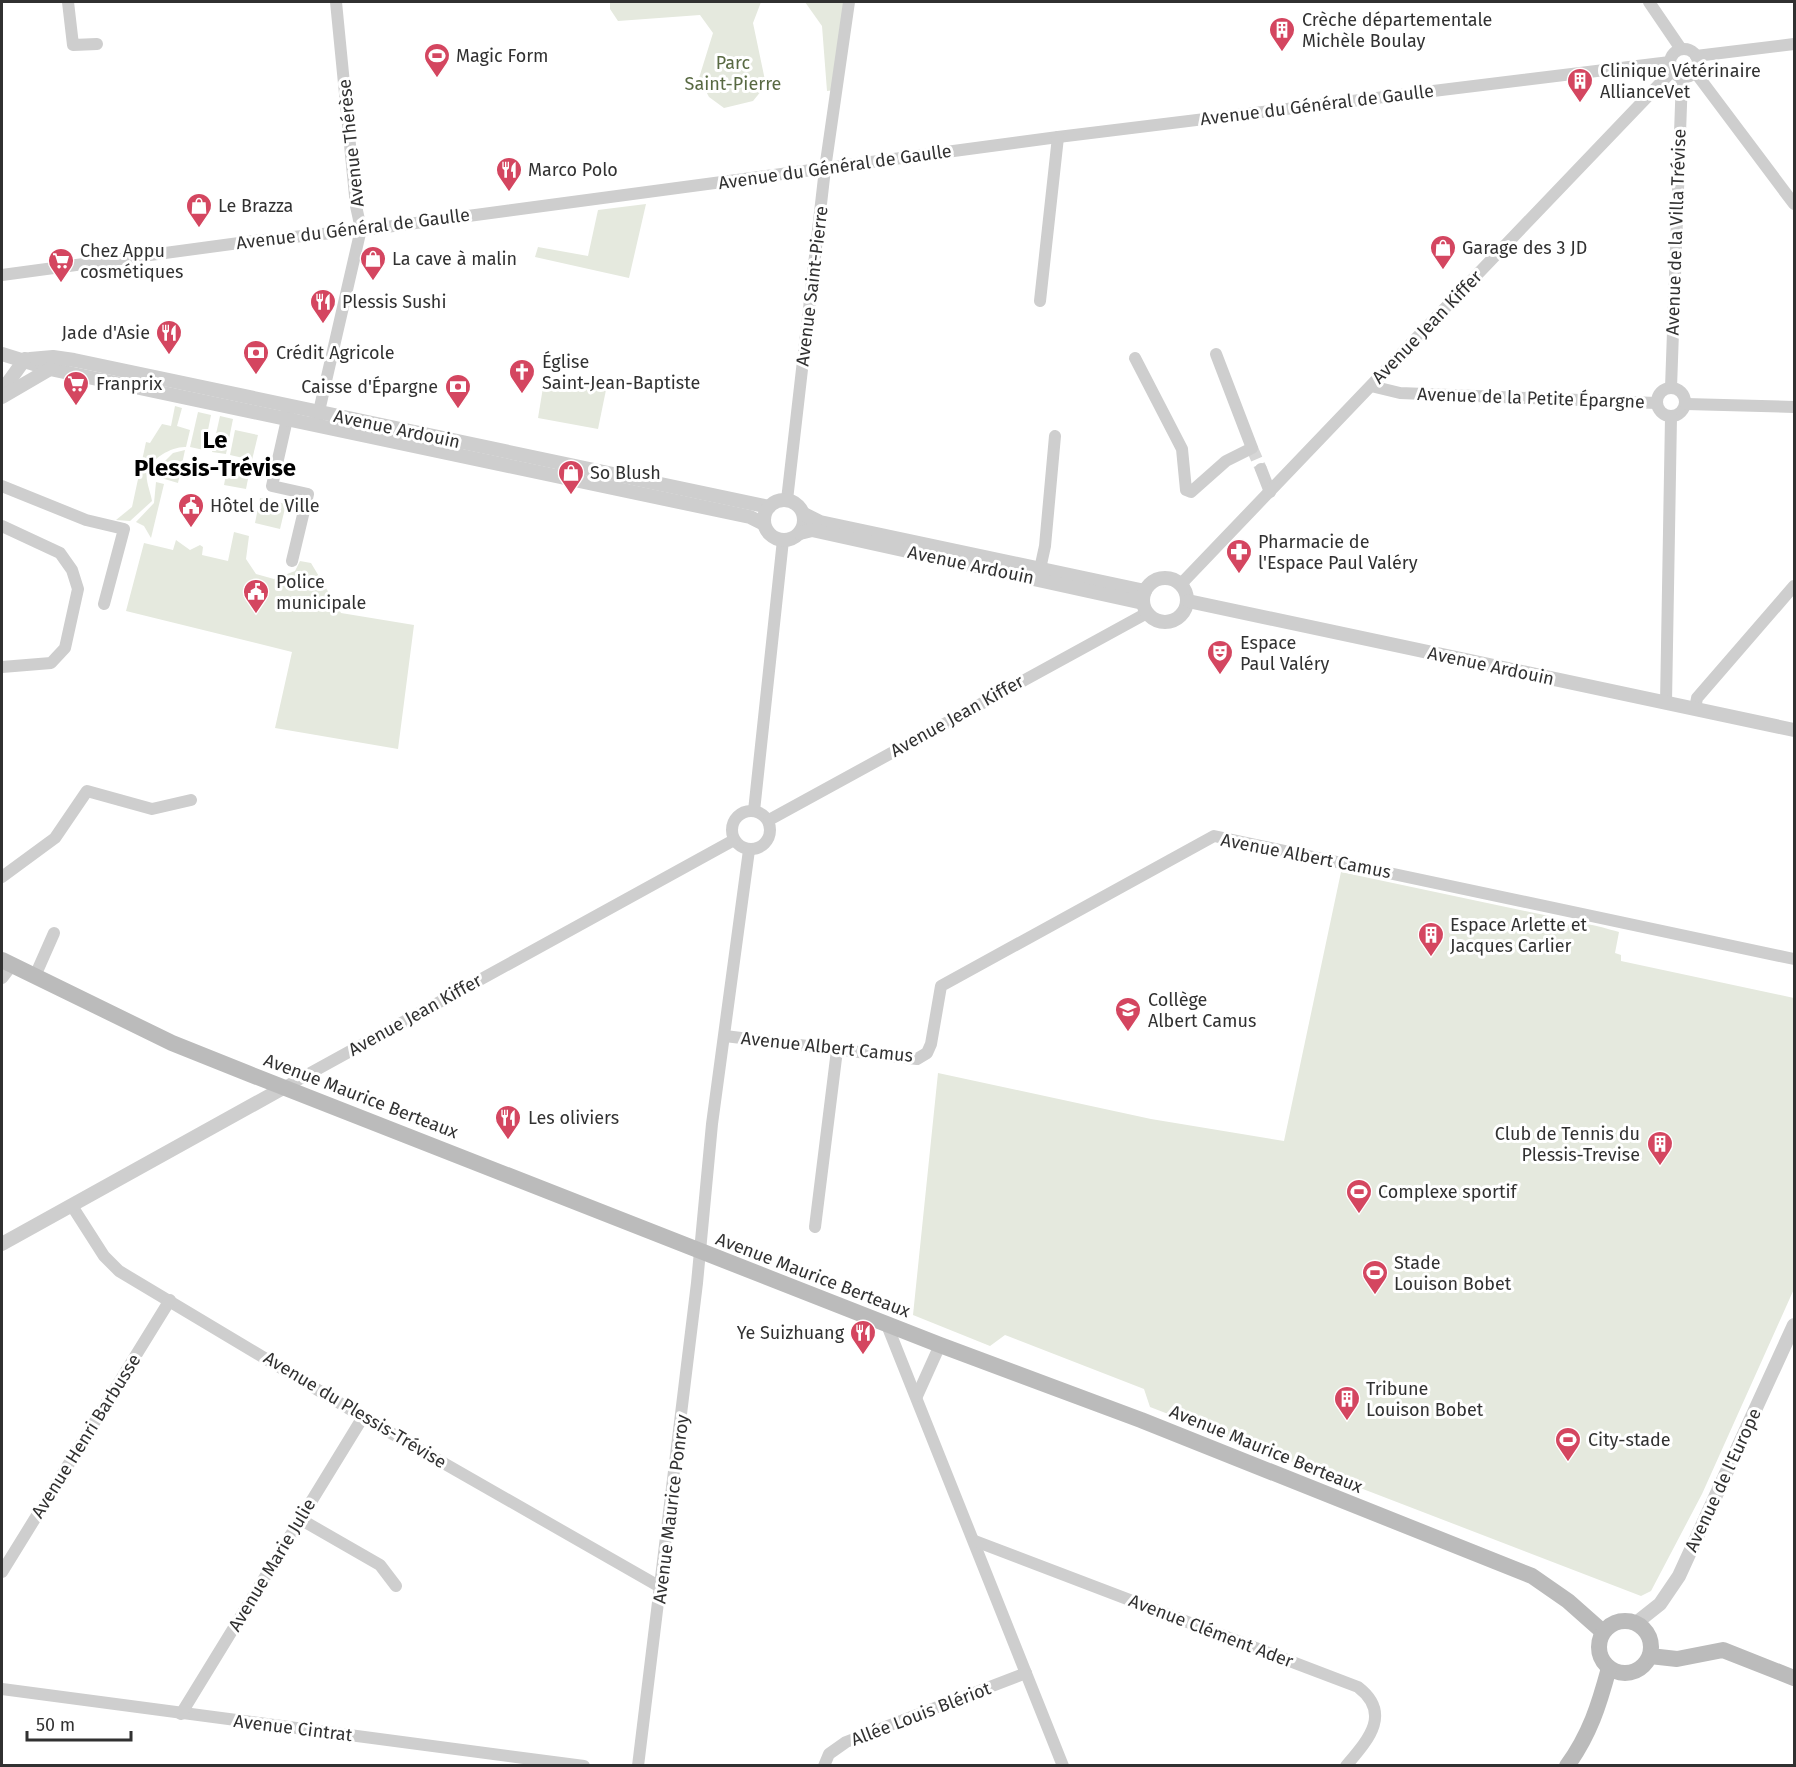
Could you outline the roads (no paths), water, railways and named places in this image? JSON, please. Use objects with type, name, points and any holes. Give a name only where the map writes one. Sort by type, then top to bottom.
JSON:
[{"type":"main road","name":"Avenue Maurice Berteaux","points":[[5,968],[35,976],[172,1043],[887,1325],[1141,1420],[1532,1576],[1568,1601],[1603,1632]]},
{"type":"main road","points":[[1614,1623],[1636,1623],[1647,1633],[1651,1648],[1650,1656],[1640,1669],[1632,1672],[1624,1673],[1609,1668],[1599,1655],[1599,1639],[1603,1632],[1614,1623]]},
{"type":"main road","points":[[1650,1656],[1677,1659],[1723,1650],[1794,1678]]},
{"type":"main road","points":[[1567,1766],[1584,1742],[1600,1701],[1609,1668]]},
{"type":"street","points":[[68,2],[73,45],[97,44]]},
{"type":"street","name":"Avenue Thérèse","points":[[318,418],[362,229],[356,206],[336,2]]},
{"type":"street","name":"Avenue Saint-Pierre","points":[[787,500],[825,169],[849,2]]},
{"type":"street","points":[[1649,2],[1681,49]]},
{"type":"street","points":[[1696,56],[1794,44]]},
{"type":"street","points":[[1695,72],[1698,61],[1690,50],[1681,49],[1674,54],[1675,70],[1695,72],[1794,204]]},
{"type":"street","name":"Avenue du Général de Gaulle","points":[[2,275],[1058,137],[1675,70]]},
{"type":"street","name":"Avenue Jean Kiffer","points":[[1181,584],[1675,70]]},
{"type":"street","name":"Avenue de la Villa Trévise","points":[[1671,388],[1675,70]]},
{"type":"street","points":[[1040,301],[1058,137]]},
{"type":"street","name":"Avenue Ardouin","points":[[2,354],[25,359],[50,369],[288,412],[769,507]]},
{"type":"street","points":[[1135,358],[1182,449],[1183,483],[1186,490],[1191,492],[1226,461],[1252,448],[1216,354]]},
{"type":"street","name":"Avenue Ardouin","points":[[25,359],[53,357],[74,360],[288,412]]},
{"type":"street","points":[[2,391],[25,359]]},
{"type":"street","points":[[2,397],[50,369]]},
{"type":"street","name":"Avenue de la Petite Épargne","points":[[1371,386],[1400,393],[1656,403]]},
{"type":"street","points":[[1671,388],[1679,390],[1686,404],[1683,411],[1671,417],[1658,410],[1656,403],[1658,395],[1671,388]]},
{"type":"street","points":[[1686,404],[1794,407]]},
{"type":"street","points":[[288,412],[272,486],[308,494],[292,561]]},
{"type":"street","points":[[1666,703],[1671,417]]},
{"type":"street","name":"Avenue Ardouin","points":[[318,418],[750,517],[764,524]]},
{"type":"street","points":[[1040,569],[1045,546],[1055,436]]},
{"type":"street","points":[[1261,469],[1270,492]]},
{"type":"street","points":[[2,486],[86,519],[124,529],[104,604]]},
{"type":"street","points":[[787,500],[798,505],[804,514],[803,527],[800,533],[783,540],[771,536],[764,524],[769,507],[774,502],[787,500]]},
{"type":"street","name":"Avenue Ardouin","points":[[804,514],[820,522],[1040,569],[1145,602]]},
{"type":"street","points":[[2,526],[60,553],[72,570],[78,589],[65,648],[51,663],[2,667]]},
{"type":"street","name":"Avenue Ardouin","points":[[800,533],[812,530],[1145,602]]},
{"type":"street","points":[[754,811],[783,540]]},
{"type":"street","points":[[1161,578],[1175,580],[1181,584],[1188,602],[1183,614],[1172,621],[1158,621],[1145,602],[1149,585],[1161,578]]},
{"type":"street","points":[[1695,709],[1697,698],[1794,586]]},
{"type":"street","name":"Avenue Jean Kiffer","points":[[768,820],[1145,602]]},
{"type":"street","name":"Avenue Ardouin","points":[[1188,602],[1794,730]]},
{"type":"street","points":[[2,877],[55,838],[87,791],[152,809],[191,800]]},
{"type":"street","points":[[754,811],[761,813],[768,820],[771,834],[767,843],[760,848],[748,850],[734,840],[732,827],[741,813],[754,811]]},
{"type":"street","name":"Avenue Albert Camus","points":[[725,1036],[917,1059],[927,1053],[941,986],[1214,836],[1794,959]]},
{"type":"street","name":"Avenue Jean Kiffer","points":[[2,1244],[734,840]]},
{"type":"street","points":[[700,1252],[712,1124],[748,850]]},
{"type":"street","points":[[35,976],[54,933]]},
{"type":"street","points":[[815,1227],[837,1050]]},
{"type":"street","name":"Avenue du Plessis-Trévise","points":[[72,1206],[104,1256],[119,1271],[171,1300],[363,1417],[662,1588]]},
{"type":"street","name":"Avenue Maurice Ponroy","points":[[638,1766],[662,1588],[700,1252]]},
{"type":"street","name":"Avenue Henri Barbusse","points":[[2,1572],[171,1300]]},
{"type":"street","name":"Avenue de l'Europe","points":[[1636,1623],[1660,1604],[1679,1576],[1794,1324]]},
{"type":"street","points":[[887,1325],[1063,1766]]},
{"type":"street","points":[[917,1396],[939,1345]]},
{"type":"street","name":"Avenue Marie Julie","points":[[181,1714],[363,1417]]},
{"type":"street","points":[[300,1519],[380,1565],[396,1586]]},
{"type":"street","name":"Avenue Clément Ader","points":[[975,1541],[1358,1687],[1366,1693],[1376,1716],[1373,1731],[1346,1766]]},
{"type":"street","name":"Allée Louis Blériot","points":[[824,1766],[829,1754],[846,1742],[1026,1673]]},
{"type":"street","name":"Avenue Cintrat","points":[[2,1689],[584,1766]]},
{"type":"tunnel","points":[[1252,448],[1261,469]]},
{"type":"place","name":"Crèche départementale Michèle Boulay","points":[[1282,53]]},
{"type":"place","name":"Magic Form","points":[[437,79]]},
{"type":"place","name":"Clinique Vétérinaire AllianceVet","points":[[1580,104]]},
{"type":"place","name":"Marco Polo","points":[[509,193]]},
{"type":"place","name":"Le Brazza","points":[[199,229]]},
{"type":"place","name":"Garage des 3 JD","points":[[1443,271]]},
{"type":"place","name":"La cave à malin","points":[[373,282]]},
{"type":"place","name":"Chez Appu cosmétiques","points":[[61,284]]},
{"type":"place","name":"Plessis Sushi","points":[[323,325]]},
{"type":"place","name":"Jade d'Asie","points":[[169,356]]},
{"type":"place","name":"Crédit Agricole","points":[[256,376]]},
{"type":"place","name":"Église Saint-Jean-Baptiste","points":[[522,395]]},
{"type":"place","name":"Franprix","points":[[76,407]]},
{"type":"place","name":"Caisse d'Épargne","points":[[458,410]]},
{"type":"place","name":"So Blush","points":[[571,496]]},
{"type":"place","name":"Hôtel de Ville","points":[[191,529]]},
{"type":"place","name":"Pharmacie de l'Espace Paul Valéry","points":[[1239,575]]},
{"type":"place","name":"Police municipale","points":[[256,615]]},
{"type":"place","name":"Espace Paul Valéry","points":[[1220,676]]},
{"type":"place","name":"Espace Arlette et Jacques Carlier","points":[[1431,958]]},
{"type":"place","name":"Collège Albert Camus","points":[[1128,1033]]},
{"type":"place","name":"Les oliviers","points":[[508,1141]]},
{"type":"place","name":"Club de Tennis du Plessis-Trevise","points":[[1660,1167]]},
{"type":"place","name":"Complexe sportif","points":[[1359,1215]]},
{"type":"place","name":"Stade Louison Bobet","points":[[1375,1296]]},
{"type":"place","name":"Ye Suizhuang","points":[[863,1356]]},
{"type":"place","name":"Tribune Louison Bobet","points":[[1347,1422]]},
{"type":"place","name":"City-stade","points":[[1568,1463]]},
{"type":"district","name":"Le Plessis-Trévise","points":[[215,454]]},
{"type":"park label","name":"Parc Saint-Pierre","points":[[733,73]]}]
